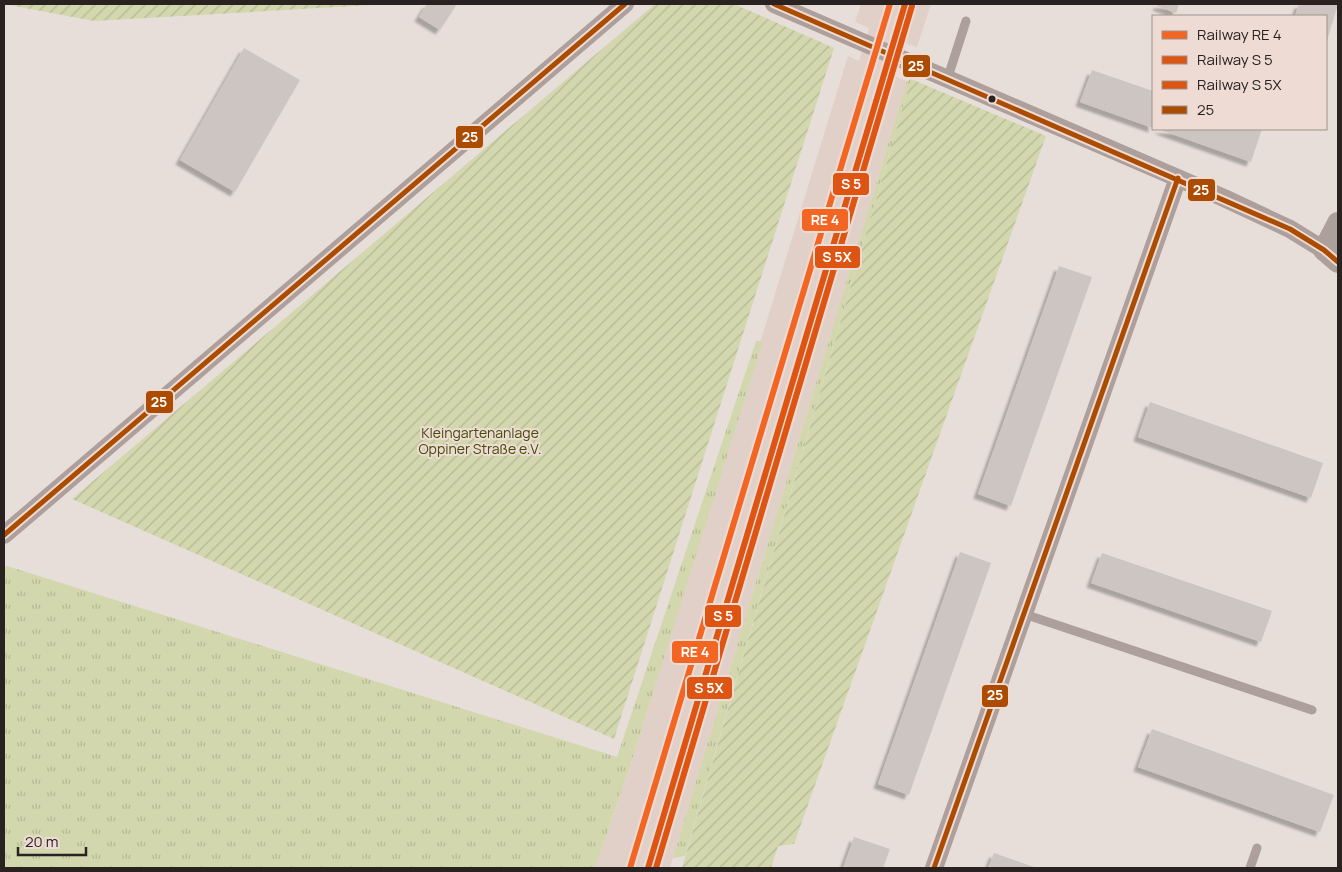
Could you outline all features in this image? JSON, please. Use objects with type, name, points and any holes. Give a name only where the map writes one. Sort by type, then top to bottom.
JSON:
[{"type":"street","points":[[4,534],[625,4]]},
{"type":"street","points":[[774,4],[1178,178],[1290,229],[1331,256],[1338,223]]},
{"type":"street","points":[[934,868],[1178,178]]},
{"type":"lane","points":[[947,80],[966,21]]},
{"type":"lane","points":[[1024,614],[1312,710]]},
{"type":"lane","points":[[1250,868],[1257,848]]},
{"type":"shaded area","points":[[861,4],[931,4],[917,47],[905,43],[895,76],[907,81],[670,868],[595,868],[631,763],[848,56],[859,61],[869,28],[855,22]]},
{"type":"green space","points":[[4,4],[389,4],[94,21]]},
{"type":"green space","name":"Kleingartenanlage Oppiner Straße e.V.","points":[[655,4],[734,4],[834,48],[614,739],[72,499]]},
{"type":"green space","points":[[911,79],[685,856],[673,858],[907,81]]},
{"type":"green space","points":[[911,79],[1046,136],[794,844],[778,846],[771,868],[682,868]]},
{"type":"green space","points":[[756,341],[763,341],[631,763],[595,868],[4,868],[4,567],[7,566],[617,757]]},
{"type":"building","points":[[427,4],[457,4],[440,30],[419,17]]},
{"type":"building","points":[[1158,4],[1179,4],[1176,13],[1157,6]]},
{"type":"building","points":[[1299,4],[1338,4],[1327,41],[1327,15],[1295,15]]},
{"type":"building","points":[[244,48],[300,80],[235,192],[180,160]]},
{"type":"building","points":[[1092,70],[1152,91],[1152,128],[1080,102]]},
{"type":"building","points":[[1161,130],[1262,130],[1251,162]]},
{"type":"building","points":[[1059,266],[1092,277],[1011,506],[978,494]]},
{"type":"building","points":[[1150,402],[1323,463],[1311,498],[1138,437]]},
{"type":"building","points":[[960,552],[991,563],[909,795],[878,784]]},
{"type":"building","points":[[1102,553],[1272,611],[1261,642],[1091,583]]},
{"type":"building","points":[[1152,729],[1334,795],[1320,832],[1138,767]]},
{"type":"building","points":[[854,837],[890,849],[883,868],[843,868]]},
{"type":"building","points":[[994,853],[1037,868],[988,868]]},
{"type":"transit line","name":"25","points":[[4,535],[625,4]]},
{"type":"transit line","name":"25","points":[[774,4],[1290,229],[1324,250],[1338,262]]},
{"type":"transit line","points":[[630,868],[890,4]]},
{"type":"transit line","points":[[648,868],[905,4]]},
{"type":"transit line","points":[[656,868],[912,6]]},
{"type":"transit line","name":"25","points":[[934,868],[1178,178]]}]
